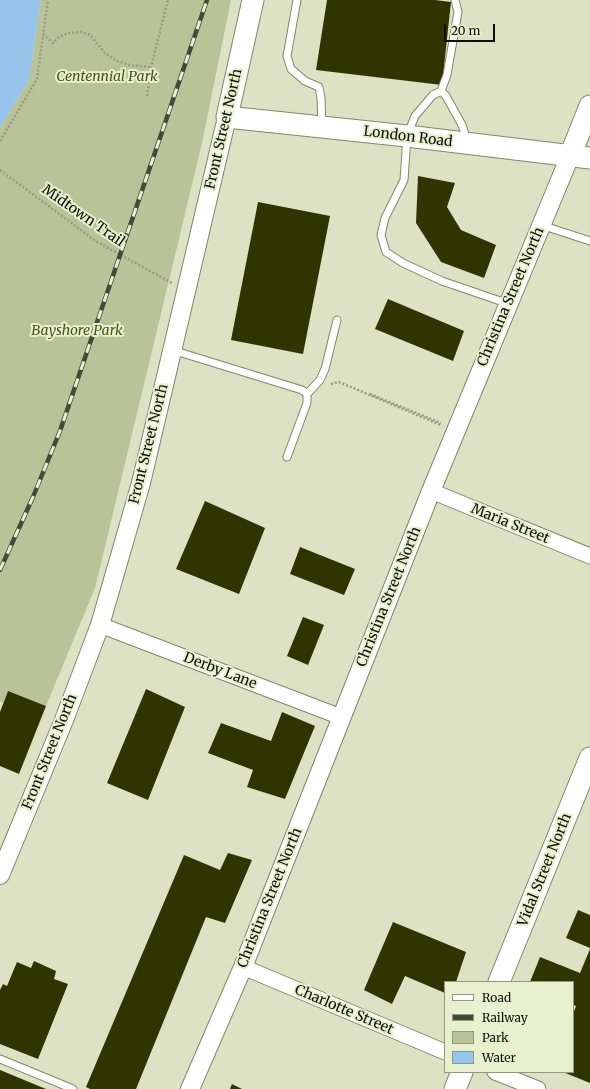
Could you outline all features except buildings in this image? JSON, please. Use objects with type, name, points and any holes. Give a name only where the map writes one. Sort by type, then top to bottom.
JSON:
[{"type":"main road","name":"Front Street North","points":[[227,117],[252,0]]},
{"type":"main road","name":"Christina Street North","points":[[580,157],[590,106]]},
{"type":"main road","name":"London Road","points":[[227,117],[407,136],[580,157]]},
{"type":"main road","name":"Vidal Street North","points":[[499,981],[590,758]]},
{"type":"main road","points":[[455,1089],[462,1073]]},
{"type":"street","name":"Front Street North","points":[[0,875],[64,720],[100,625],[141,483],[227,117]]},
{"type":"street","name":"Christina Street North","points":[[190,1089],[243,967],[431,491],[541,225],[580,157]]},
{"type":"street","name":"Maria Street","points":[[431,491],[590,556]]},
{"type":"street","name":"Derby Lane","points":[[100,625],[341,717]]},
{"type":"street","name":"Charlotte Street","points":[[243,967],[444,1052]]},
{"type":"street","points":[[498,1073],[538,1089]]},
{"type":"lane","points":[[297,0],[286,56],[291,69],[305,81],[318,87],[321,98],[322,128]]},
{"type":"lane","points":[[455,0],[458,12],[447,75],[441,91],[433,95],[420,110],[407,136],[404,180],[385,218],[381,235],[386,252],[403,263],[442,281],[509,304]]},
{"type":"lane","points":[[441,91],[454,109],[462,125],[468,144]]},
{"type":"lane","points":[[541,225],[590,241]]},
{"type":"lane","points":[[287,457],[307,403],[307,396],[320,380],[325,369],[337,320]]},
{"type":"lane","points":[[172,350],[302,390],[307,396]]},
{"type":"lane","points":[[0,1059],[73,1089]]},
{"type":"path","points":[[0,141],[37,78],[48,0]]},
{"type":"path","points":[[147,96],[151,66],[168,0]]},
{"type":"path","points":[[43,34],[53,43],[59,37],[68,33],[81,32],[90,35],[105,53],[117,61],[151,66]]},
{"type":"path","name":"Midtown Trail","points":[[0,170],[97,242],[179,287]]},
{"type":"path","points":[[307,396],[339,382],[456,429]]},
{"type":"green space","name":"Bayshore Park","points":[[41,0],[231,0],[202,143],[95,588],[46,706],[8,691],[3,703],[0,701],[0,128],[29,80]]},
{"type":"water","points":[[0,0],[41,0],[29,80],[0,128]]},
{"type":"railway","points":[[0,570],[33,497],[60,431],[207,0]]},
{"type":"park label","name":"Centennial Park","points":[[107,77]]}]
